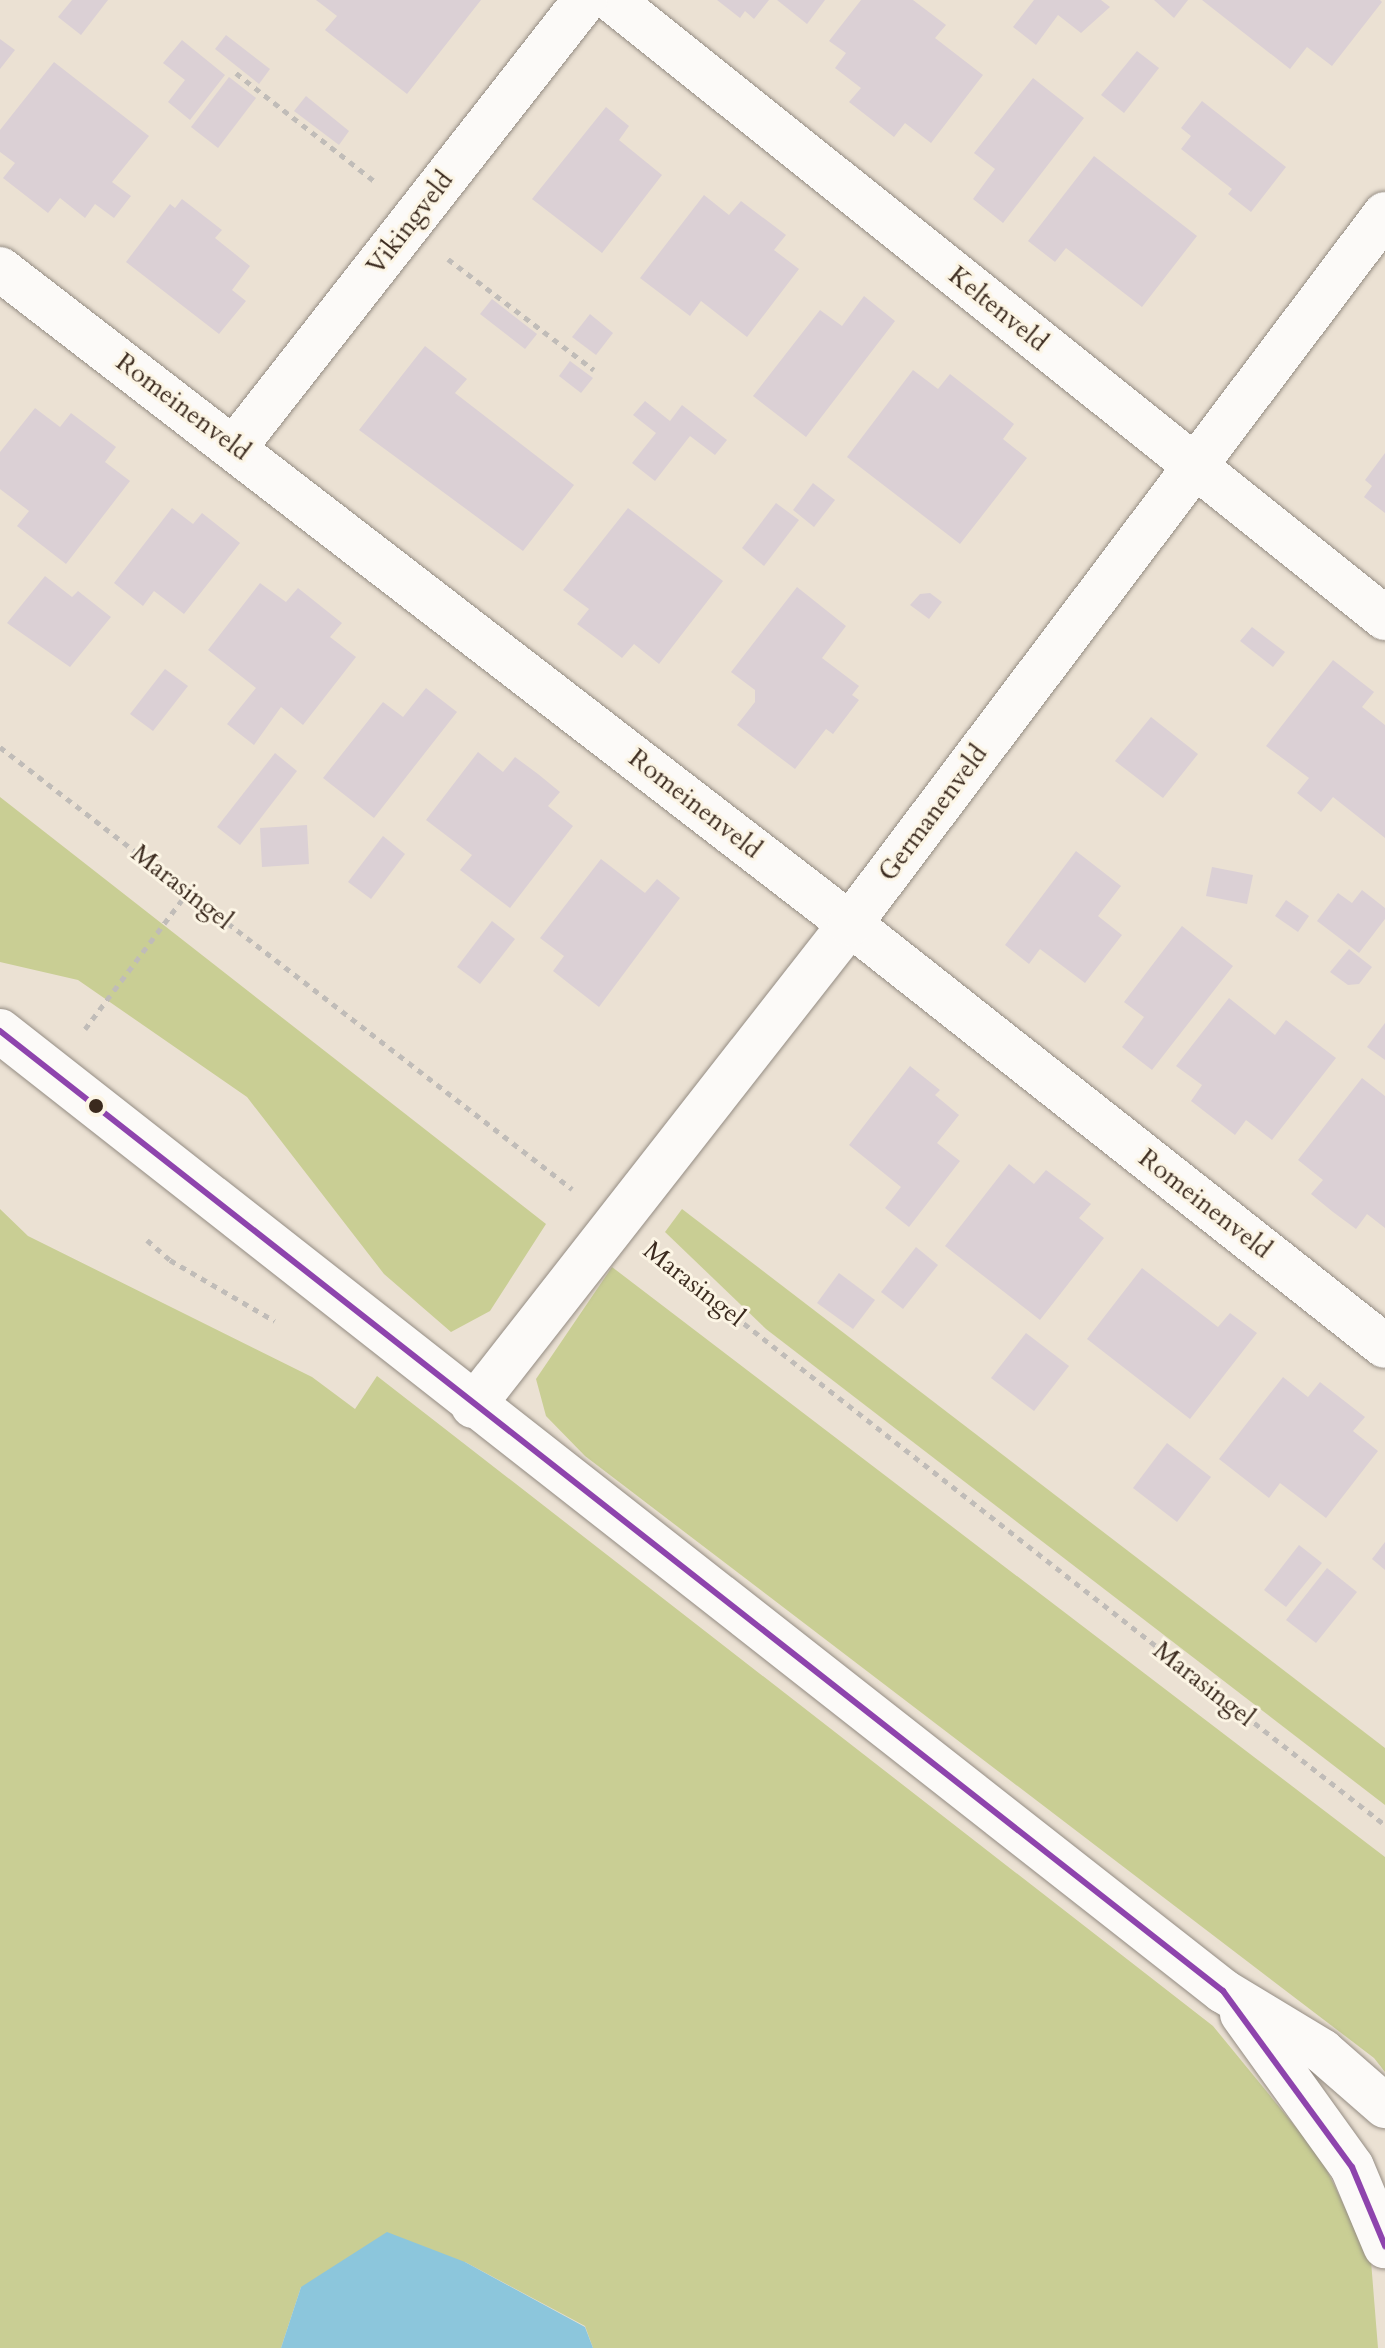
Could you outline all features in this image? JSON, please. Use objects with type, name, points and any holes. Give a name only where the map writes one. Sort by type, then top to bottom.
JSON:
[{"type":"street","name":"Vikingveld","points":[[235,447],[585,0]]},
{"type":"street","name":"Keltenveld","points":[[612,0],[1385,618]]},
{"type":"street","name":"Germanenveld","points":[[473,1406],[850,924],[1385,214]]},
{"type":"street","name":"Romeinenveld","points":[[0,269],[235,447],[850,924],[1385,1346]]},
{"type":"street","points":[[0,1031],[473,1406],[1223,1991],[1322,2051],[1385,2106]]},
{"type":"street","points":[[1223,1991],[1352,2167],[1385,2246]]},
{"type":"path","points":[[236,73],[594,370]]},
{"type":"path","name":"Marasingel","points":[[0,747],[1385,1825]]},
{"type":"path","points":[[84,1030],[188,892]]},
{"type":"green space","points":[[0,797],[546,1224],[490,1311],[451,1332],[384,1274],[247,1097],[78,980],[0,962]]},
{"type":"green space","points":[[0,1209],[28,1236],[312,1377],[355,1409],[377,1376],[1213,2026],[1321,2158],[1371,2261],[1378,2348],[593,2348],[585,2326],[465,2262],[301,2287],[281,2348],[0,2348]]},
{"type":"green space","points":[[682,1209],[1385,1748],[1385,1805],[766,1329],[665,1232]]},
{"type":"green space","points":[[612,1267],[1385,1857],[1385,2072],[1374,2058],[585,1456],[546,1416],[536,1379]]},
{"type":"water","points":[[387,2232],[465,2262],[585,2327],[593,2348],[281,2348],[301,2287]]},
{"type":"building","points":[[72,0],[108,0],[81,35],[58,17]]},
{"type":"building","points":[[316,0],[481,0],[407,94],[325,30],[337,16]]},
{"type":"building","points":[[717,0],[769,0],[754,19],[745,11],[740,18]]},
{"type":"building","points":[[777,0],[825,0],[807,24]]},
{"type":"building","points":[[861,0],[913,0],[946,25],[935,38],[983,75],[931,143],[905,123],[894,137],[849,102],[861,88],[835,68],[846,53],[829,41]]},
{"type":"building","points":[[1034,0],[1101,0],[1110,7],[1081,33],[1058,15],[1036,45],[1013,27]]},
{"type":"building","points":[[1154,0],[1188,0],[1174,18]]},
{"type":"building","points":[[1202,0],[1382,2],[1332,66],[1307,47],[1290,69]]},
{"type":"building","points":[[226,35],[270,69],[259,84],[215,49]]},
{"type":"building","points":[[0,39],[15,50],[0,69]]},
{"type":"building","points":[[182,40],[225,75],[190,120],[168,102],[185,80],[163,63]]},
{"type":"building","points":[[1137,51],[1159,68],[1124,113],[1101,95]]},
{"type":"building","points":[[54,62],[149,136],[112,182],[131,196],[114,218],[95,204],[85,218],[60,198],[48,213],[3,178],[15,163],[0,152],[0,130]]},
{"type":"building","points":[[229,77],[256,98],[218,148],[191,127]]},
{"type":"building","points":[[1033,78],[1084,118],[1003,223],[973,199],[995,169],[974,153]]},
{"type":"building","points":[[306,96],[349,131],[339,145],[294,111]]},
{"type":"building","points":[[1202,101],[1286,167],[1251,212],[1228,194],[1232,189],[1181,149],[1191,136],[1181,128]]},
{"type":"building","points":[[606,107],[629,126],[619,140],[662,175],[602,253],[532,199]]},
{"type":"building","points":[[1094,156],[1197,236],[1142,307],[1066,248],[1055,262],[1028,241]]},
{"type":"building","points":[[704,195],[729,215],[741,201],[786,235],[774,250],[799,269],[747,337],[701,301],[690,316],[640,278]]},
{"type":"building","points":[[182,199],[222,230],[215,238],[250,266],[232,290],[246,301],[219,334],[126,262],[170,204],[175,208]]},
{"type":"building","points":[[864,296],[895,321],[806,437],[753,396],[820,310],[842,326]]},
{"type":"building","points":[[492,299],[537,334],[525,349],[480,314]]},
{"type":"building","points":[[590,314],[613,333],[596,355],[572,337]]},
{"type":"building","points":[[425,346],[467,379],[455,393],[574,485],[523,551],[359,430]]},
{"type":"building","points":[[570,361],[593,378],[581,393],[559,376]]},
{"type":"building","points":[[913,370],[938,389],[950,374],[1014,424],[1003,439],[1027,458],[960,544],[847,457]]},
{"type":"building","points":[[645,401],[670,421],[682,405],[727,440],[715,455],[690,436],[655,481],[632,463],[656,433],[633,415]]},
{"type":"building","points":[[35,408],[60,427],[71,413],[116,447],[105,462],[130,481],[66,564],[17,526],[29,511],[0,489],[0,452]]},
{"type":"building","points":[[1385,453],[1385,513],[1364,497],[1372,486],[1365,480]]},
{"type":"building","points":[[813,483],[835,500],[814,527],[793,510]]},
{"type":"building","points":[[776,503],[799,520],[764,566],[742,548]]},
{"type":"building","points":[[172,508],[193,524],[202,513],[240,543],[184,614],[154,591],[143,606],[114,583]]},
{"type":"building","points":[[628,508],[723,581],[659,664],[634,644],[622,658],[577,624],[589,609],[563,590]]},
{"type":"building","points":[[45,576],[72,597],[78,591],[111,617],[70,667],[7,623]]},
{"type":"building","points":[[260,583],[286,602],[298,588],[342,623],[330,637],[356,657],[303,725],[281,707],[254,745],[227,724],[256,688],[208,650]]},
{"type":"building","points":[[797,587],[846,626],[822,658],[859,686],[852,695],[859,700],[833,734],[826,729],[795,769],[737,725],[755,702],[755,690],[731,672]]},
{"type":"building","points":[[930,593],[942,602],[929,619],[910,605],[920,594]]},
{"type":"building","points":[[1252,627],[1285,652],[1273,667],[1240,641]]},
{"type":"building","points":[[1333,660],[1374,692],[1362,707],[1385,725],[1385,838],[1333,797],[1321,812],[1297,793],[1309,778],[1266,746]]},
{"type":"building","points":[[165,669],[188,686],[153,731],[130,714]]},
{"type":"building","points":[[426,688],[457,712],[374,818],[323,778],[383,702],[403,717]]},
{"type":"building","points":[[1151,717],[1198,754],[1163,798],[1115,761]]},
{"type":"building","points":[[478,752],[503,772],[515,757],[538,774],[560,792],[548,806],[573,826],[510,908],[460,870],[472,855],[426,820]]},
{"type":"building","points":[[275,753],[297,771],[240,845],[217,827]]},
{"type":"building","points":[[307,825],[309,864],[262,867],[260,828]]},
{"type":"building","points":[[383,836],[405,854],[371,899],[348,882]]},
{"type":"building","points":[[1076,851],[1121,886],[1098,916],[1122,935],[1085,983],[1040,949],[1029,964],[1005,945]]},
{"type":"building","points":[[601,859],[645,893],[657,879],[680,898],[599,1007],[553,971],[564,956],[540,938]]},
{"type":"building","points":[[1212,867],[1253,875],[1247,904],[1206,896]]},
{"type":"building","points":[[1362,890],[1385,908],[1385,919],[1359,953],[1317,921],[1338,893],[1352,903]]},
{"type":"building","points":[[1286,900],[1309,916],[1298,932],[1275,916]]},
{"type":"building","points":[[492,921],[515,939],[480,984],[457,967]]},
{"type":"building","points":[[1182,926],[1233,966],[1152,1070],[1122,1047],[1144,1017],[1124,1002]]},
{"type":"building","points":[[1349,949],[1372,967],[1359,984],[1348,985],[1330,972]]},
{"type":"building","points":[[1229,998],[1275,1035],[1286,1020],[1336,1058],[1272,1140],[1246,1120],[1235,1135],[1191,1101],[1202,1085],[1176,1066]]},
{"type":"building","points":[[1385,1023],[1385,1060],[1367,1047]]},
{"type":"building","points":[[910,1066],[940,1090],[935,1095],[959,1115],[937,1143],[960,1161],[909,1227],[885,1208],[901,1187],[849,1145]]},
{"type":"building","points":[[1362,1078],[1385,1096],[1385,1228],[1367,1214],[1356,1229],[1333,1212],[1311,1194],[1323,1180],[1298,1160]]},
{"type":"building","points":[[1009,1164],[1034,1184],[1046,1170],[1091,1204],[1079,1218],[1104,1238],[1040,1320],[945,1246]]},
{"type":"building","points":[[916,1247],[938,1265],[903,1309],[881,1292]]},
{"type":"building","points":[[1142,1268],[1218,1327],[1230,1313],[1257,1333],[1190,1419],[1087,1339]]},
{"type":"building","points":[[839,1273],[875,1300],[853,1329],[817,1303]]},
{"type":"building","points":[[1026,1333],[1069,1366],[1034,1411],[991,1378]]},
{"type":"building","points":[[1283,1377],[1308,1397],[1320,1382],[1365,1417],[1353,1431],[1378,1451],[1326,1518],[1280,1483],[1269,1498],[1219,1459]]},
{"type":"building","points":[[1167,1443],[1211,1477],[1177,1522],[1133,1488]]},
{"type":"building","points":[[1385,1542],[1385,1570],[1372,1559]]},
{"type":"building","points":[[1299,1545],[1322,1563],[1286,1607],[1264,1590]]},
{"type":"building","points":[[1327,1568],[1357,1592],[1316,1643],[1286,1620]]},
{"type":"transit line","points":[[0,1031],[1223,1991],[1352,2167],[1385,2246]]}]
